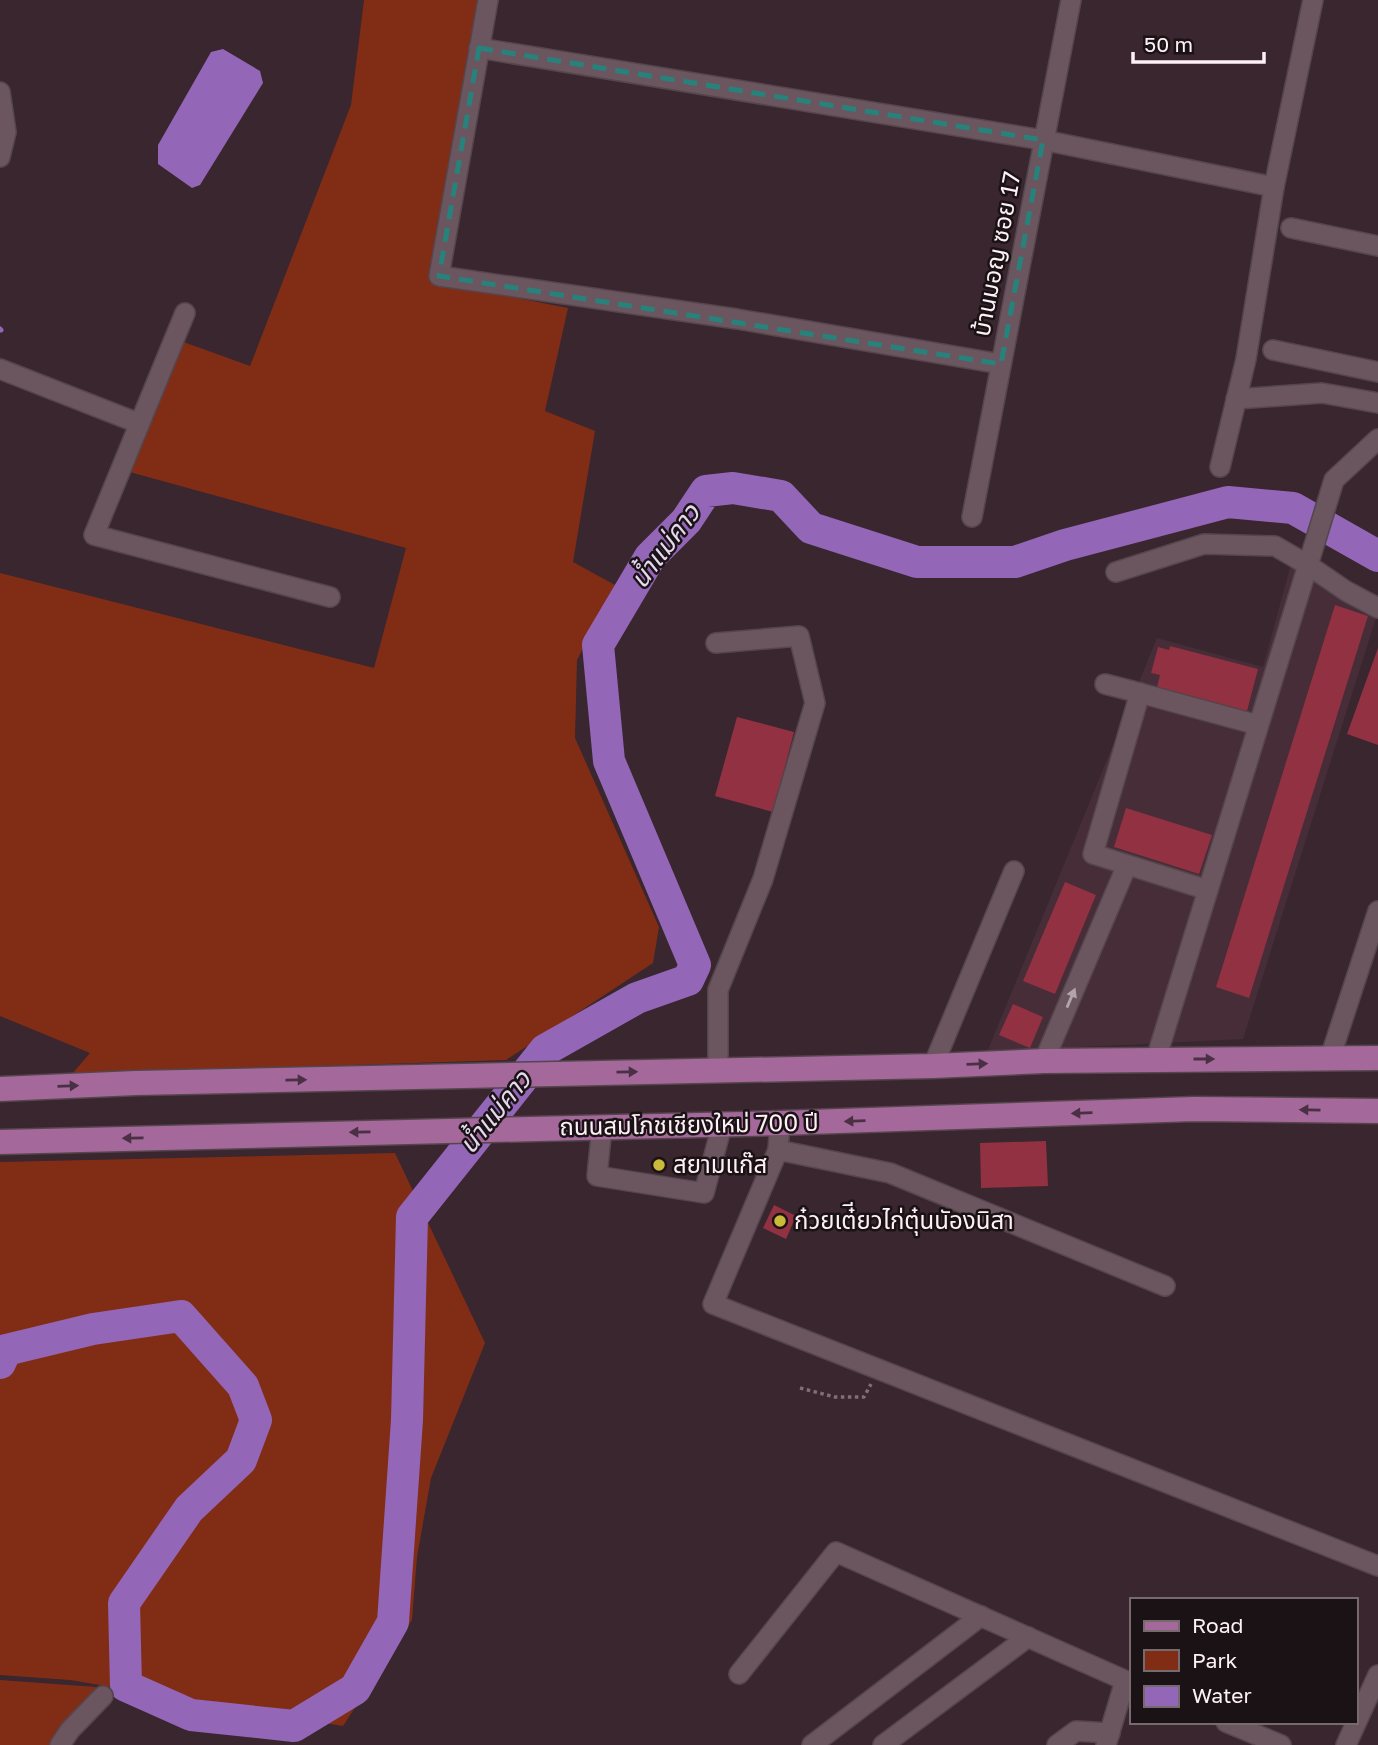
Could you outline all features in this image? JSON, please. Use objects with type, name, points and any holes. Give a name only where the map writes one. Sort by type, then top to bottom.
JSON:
[{"type":"main road","points":[[0,1088],[933,1066],[1044,1061],[1378,1058]]},
{"type":"main road","name":"ถนนสมโภชเชียงใหม่ 700 ปี","points":[[0,1142],[722,1125],[1194,1109],[1378,1111]]},
{"type":"street","points":[[488,0],[439,276],[737,319],[1001,364]]},
{"type":"street","name":"บ้านมอญ ซอย 17","points":[[972,517],[1071,0]]},
{"type":"street","points":[[1220,467],[1246,359],[1274,187],[1313,0]]},
{"type":"street","points":[[479,48],[1043,140],[1274,187]]},
{"type":"street","points":[[0,92],[6,132],[0,157]]},
{"type":"street","points":[[1291,228],[1378,246]]},
{"type":"street","points":[[185,313],[94,535],[330,597]]},
{"type":"street","points":[[1273,350],[1378,372]]},
{"type":"street","points":[[0,369],[138,423]]},
{"type":"street","points":[[1236,399],[1322,393],[1378,403]]},
{"type":"street","points":[[1156,1059],[1335,480],[1378,439]]},
{"type":"street","points":[[1116,572],[1204,544],[1275,546],[1310,557],[1346,592],[1378,608]]},
{"type":"street","points":[[716,643],[799,636],[816,703],[763,879],[718,990],[718,1069]]},
{"type":"street","points":[[1105,684],[1258,725]]},
{"type":"street","points":[[1140,693],[1093,854],[1208,890]]},
{"type":"street","points":[[1044,1061],[1127,865]]},
{"type":"street","points":[[933,1066],[1014,871]]},
{"type":"street","points":[[1330,1058],[1378,911]]},
{"type":"street","points":[[780,1123],[778,1150],[713,1304],[1378,1566]]},
{"type":"street","points":[[602,1127],[597,1176],[704,1193],[722,1125]]},
{"type":"street","points":[[778,1150],[890,1172],[1165,1286]]},
{"type":"street","points":[[738,1674],[836,1552],[1128,1682],[1108,1739],[1076,1731],[1057,1745]]},
{"type":"street","points":[[812,1745],[981,1616]]},
{"type":"street","points":[[883,1745],[1028,1637]]},
{"type":"street","points":[[1357,1721],[1378,1675]]},
{"type":"street","points":[[60,1745],[69,1730],[103,1696]]},
{"type":"street","points":[[1231,1724],[1282,1745]]},
{"type":"street","points":[[1346,1745],[1356,1724]]},
{"type":"path","points":[[800,1388],[835,1397],[864,1397],[877,1369]]},
{"type":"highlighted area","points":[[479,48],[1043,140],[1001,364],[439,276]]},
{"type":"shaded area","points":[[1291,564],[1376,618],[1243,1039],[987,1052],[1157,638],[1263,667]]},
{"type":"green space","points":[[364,0],[481,0],[429,281],[568,308],[545,411],[595,431],[573,562],[615,585],[577,660],[575,738],[659,927],[653,963],[506,1060],[72,1074],[90,1053],[0,1016],[0,573],[374,668],[406,548],[126,471],[178,340],[250,366],[351,105]]},
{"type":"green space","points":[[395,1153],[485,1343],[431,1478],[417,1557],[412,1620],[343,1726],[70,1680],[0,1675],[0,1162]]},
{"type":"green space","points":[[0,1680],[96,1687],[55,1745],[0,1745]]},
{"type":"water","points":[[223,49],[260,71],[263,83],[200,185],[192,188],[158,164],[158,145],[211,52]]},
{"type":"building","points":[[1335,605],[1368,616],[1249,998],[1216,987]]},
{"type":"building","points":[[1170,646],[1258,669],[1247,711],[1157,687],[1160,675],[1151,673],[1158,647],[1169,650]]},
{"type":"building","points":[[1378,648],[1378,745],[1347,734]]},
{"type":"building","points":[[737,717],[794,732],[773,812],[715,796]]},
{"type":"building","points":[[1126,808],[1212,835],[1199,874],[1114,847]]},
{"type":"building","points":[[1065,882],[1096,895],[1055,994],[1023,981]]},
{"type":"building","points":[[1013,1004],[1043,1017],[1030,1048],[999,1035]]},
{"type":"building","points":[[1046,1141],[1048,1186],[981,1188],[980,1143]]},
{"type":"building","points":[[774,1205],[796,1216],[786,1239],[763,1228]]},
{"type":"waterway","name":"น้ำแม่คาว","points":[[0,1363],[6,1350],[93,1329],[181,1316],[243,1386],[256,1420],[241,1460],[189,1509],[124,1603],[126,1686],[191,1715],[294,1726],[355,1689],[393,1622],[407,1420],[412,1217],[545,1050],[637,998],[688,980],[695,965],[609,761],[598,645],[650,557],[686,521],[706,491],[733,488],[781,496],[811,528],[917,562],[1015,562],[1065,545],[1228,502],[1293,508],[1378,556]]},
{"type":"place","name":"สยามแก๊ส","points":[[659,1165]]},
{"type":"place","name":"ก๋วยเต๋ียวไก่ตุ๋นนัองนิสา","points":[[780,1221]]}]
